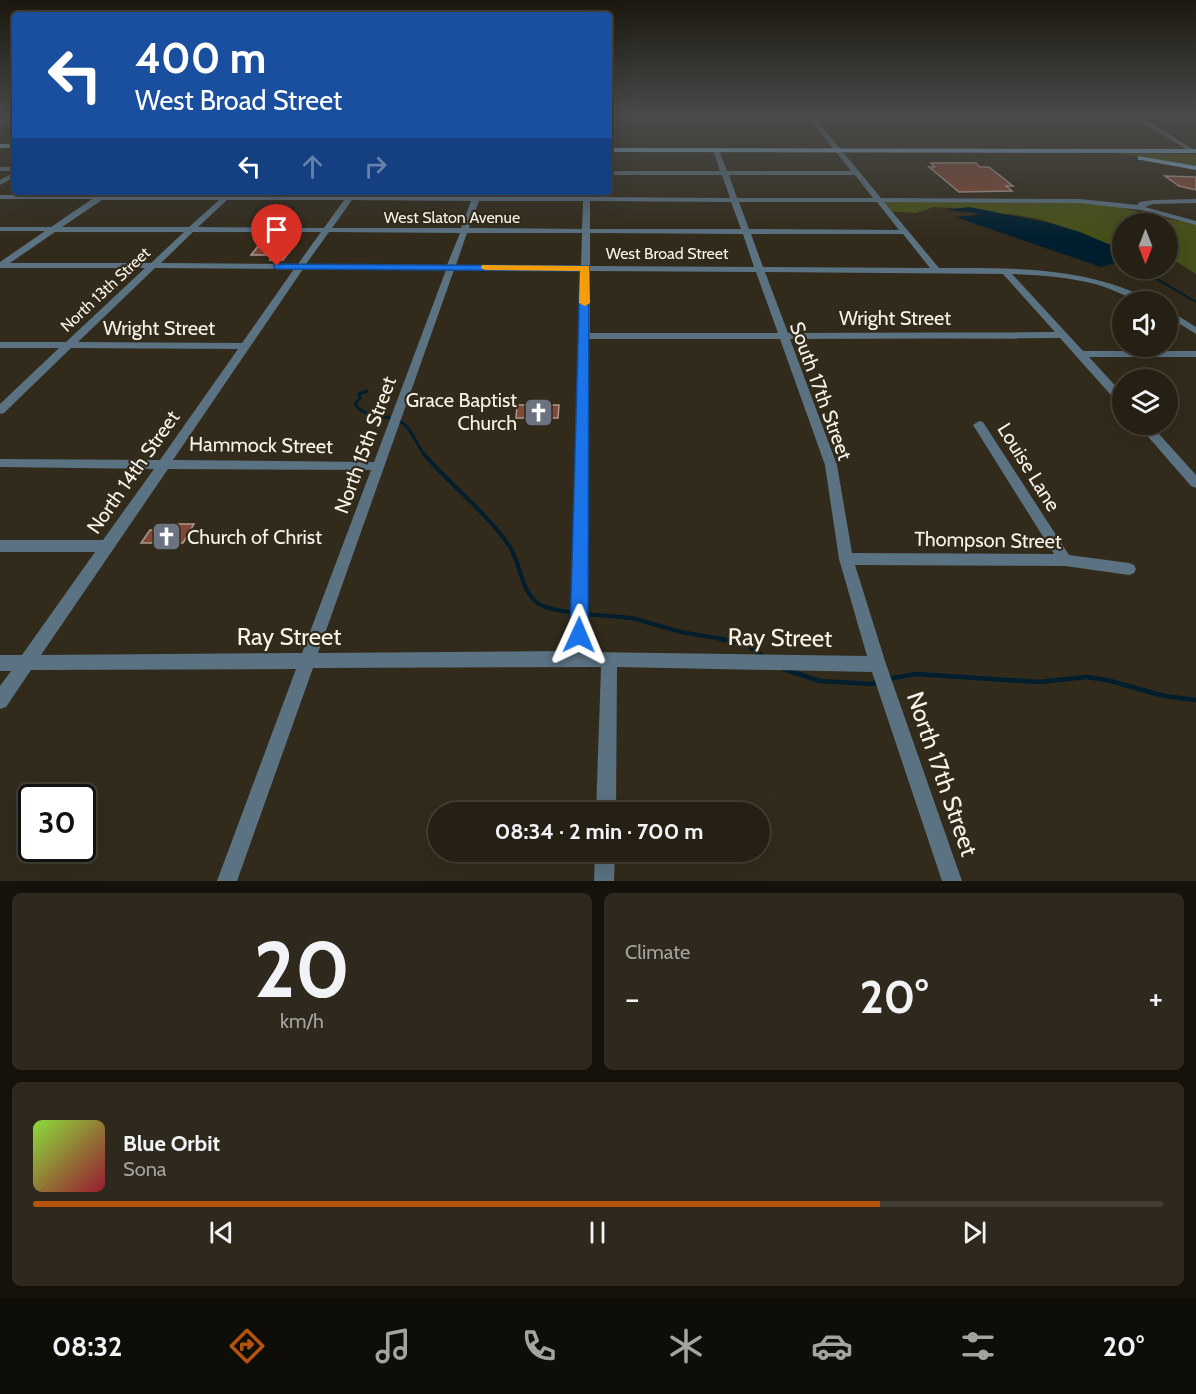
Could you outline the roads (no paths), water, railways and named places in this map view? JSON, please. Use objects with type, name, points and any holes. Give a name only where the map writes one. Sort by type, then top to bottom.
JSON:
[{"type":"main road","points":[[1125,157],[1196,168]]},
{"type":"street","name":"South 17th Street","points":[[718,157],[831,465],[846,559],[885,683]]},
{"type":"street","points":[[843,157],[934,269]]},
{"type":"street","points":[[612,173],[856,173]]},
{"type":"street","points":[[0,265],[103,195]]},
{"type":"street","points":[[0,196],[228,195],[349,200],[477,196],[587,196],[734,200],[1080,201],[1141,208],[1196,223]]},
{"type":"street","name":"North 13th Street","points":[[0,410],[228,195]]},
{"type":"street","name":"North 14th Street","points":[[0,701],[352,195]]},
{"type":"street","name":"North 15th Street","points":[[227,881],[477,196]]},
{"type":"street","points":[[579,659],[587,196]]},
{"type":"street","points":[[1141,208],[1142,204],[1153,202],[1196,201]]},
{"type":"street","name":"West Slaton Avenue","points":[[0,229],[325,232],[904,232]]},
{"type":"street","name":"West Broad Street","points":[[0,265],[934,269],[1085,277],[1129,291]]},
{"type":"street","points":[[1005,271],[1112,389]]},
{"type":"street","points":[[1178,319],[1196,331]]},
{"type":"street","name":"Wright Street","points":[[584,336],[1063,334]]},
{"type":"street","name":"Wright Street","points":[[0,345],[245,346]]},
{"type":"street","points":[[1081,354],[1196,354]]},
{"type":"street","points":[[0,394],[16,394]]},
{"type":"street","name":"Louise Lane","points":[[979,424],[1065,560]]},
{"type":"street","points":[[1153,435],[1193,478]]},
{"type":"street","name":"Hammock Street","points":[[0,463],[378,466]]},
{"type":"street","points":[[0,546],[106,546]]},
{"type":"street","name":"Thompson Street","points":[[846,559],[1065,560],[1129,569]]},
{"type":"street","name":"Ray Street","points":[[0,663],[579,659],[878,664]]},
{"type":"street","points":[[606,802],[609,661]]},
{"type":"street","name":"North 17th Street","points":[[885,683],[951,881]]},
{"type":"street","points":[[604,881],[605,862]]},
{"type":"water","points":[[969,207],[1050,223],[1080,232],[1112,246],[1112,264],[1101,267],[955,217],[977,215],[976,213],[946,210]]},
{"type":"waterway","points":[[1157,279],[1196,302]]},
{"type":"waterway","points":[[367,391],[359,394],[360,398],[355,404],[358,408],[368,413],[400,421],[409,429],[424,454]]},
{"type":"waterway","points":[[423,453],[499,532],[513,551],[524,584],[532,598],[547,608],[575,613]]},
{"type":"waterway","points":[[585,614],[632,618],[681,632],[728,640]]},
{"type":"waterway","points":[[720,639],[744,643],[763,656]]},
{"type":"waterway","points":[[783,669],[820,681],[872,684],[879,682]]},
{"type":"waterway","points":[[888,679],[916,674],[1039,682],[1086,677],[1107,680],[1164,696],[1196,700]]},
{"type":"place","name":"Grace Baptist Church","points":[[538,412]]},
{"type":"place","name":"Church of Christ","points":[[166,537]]}]
